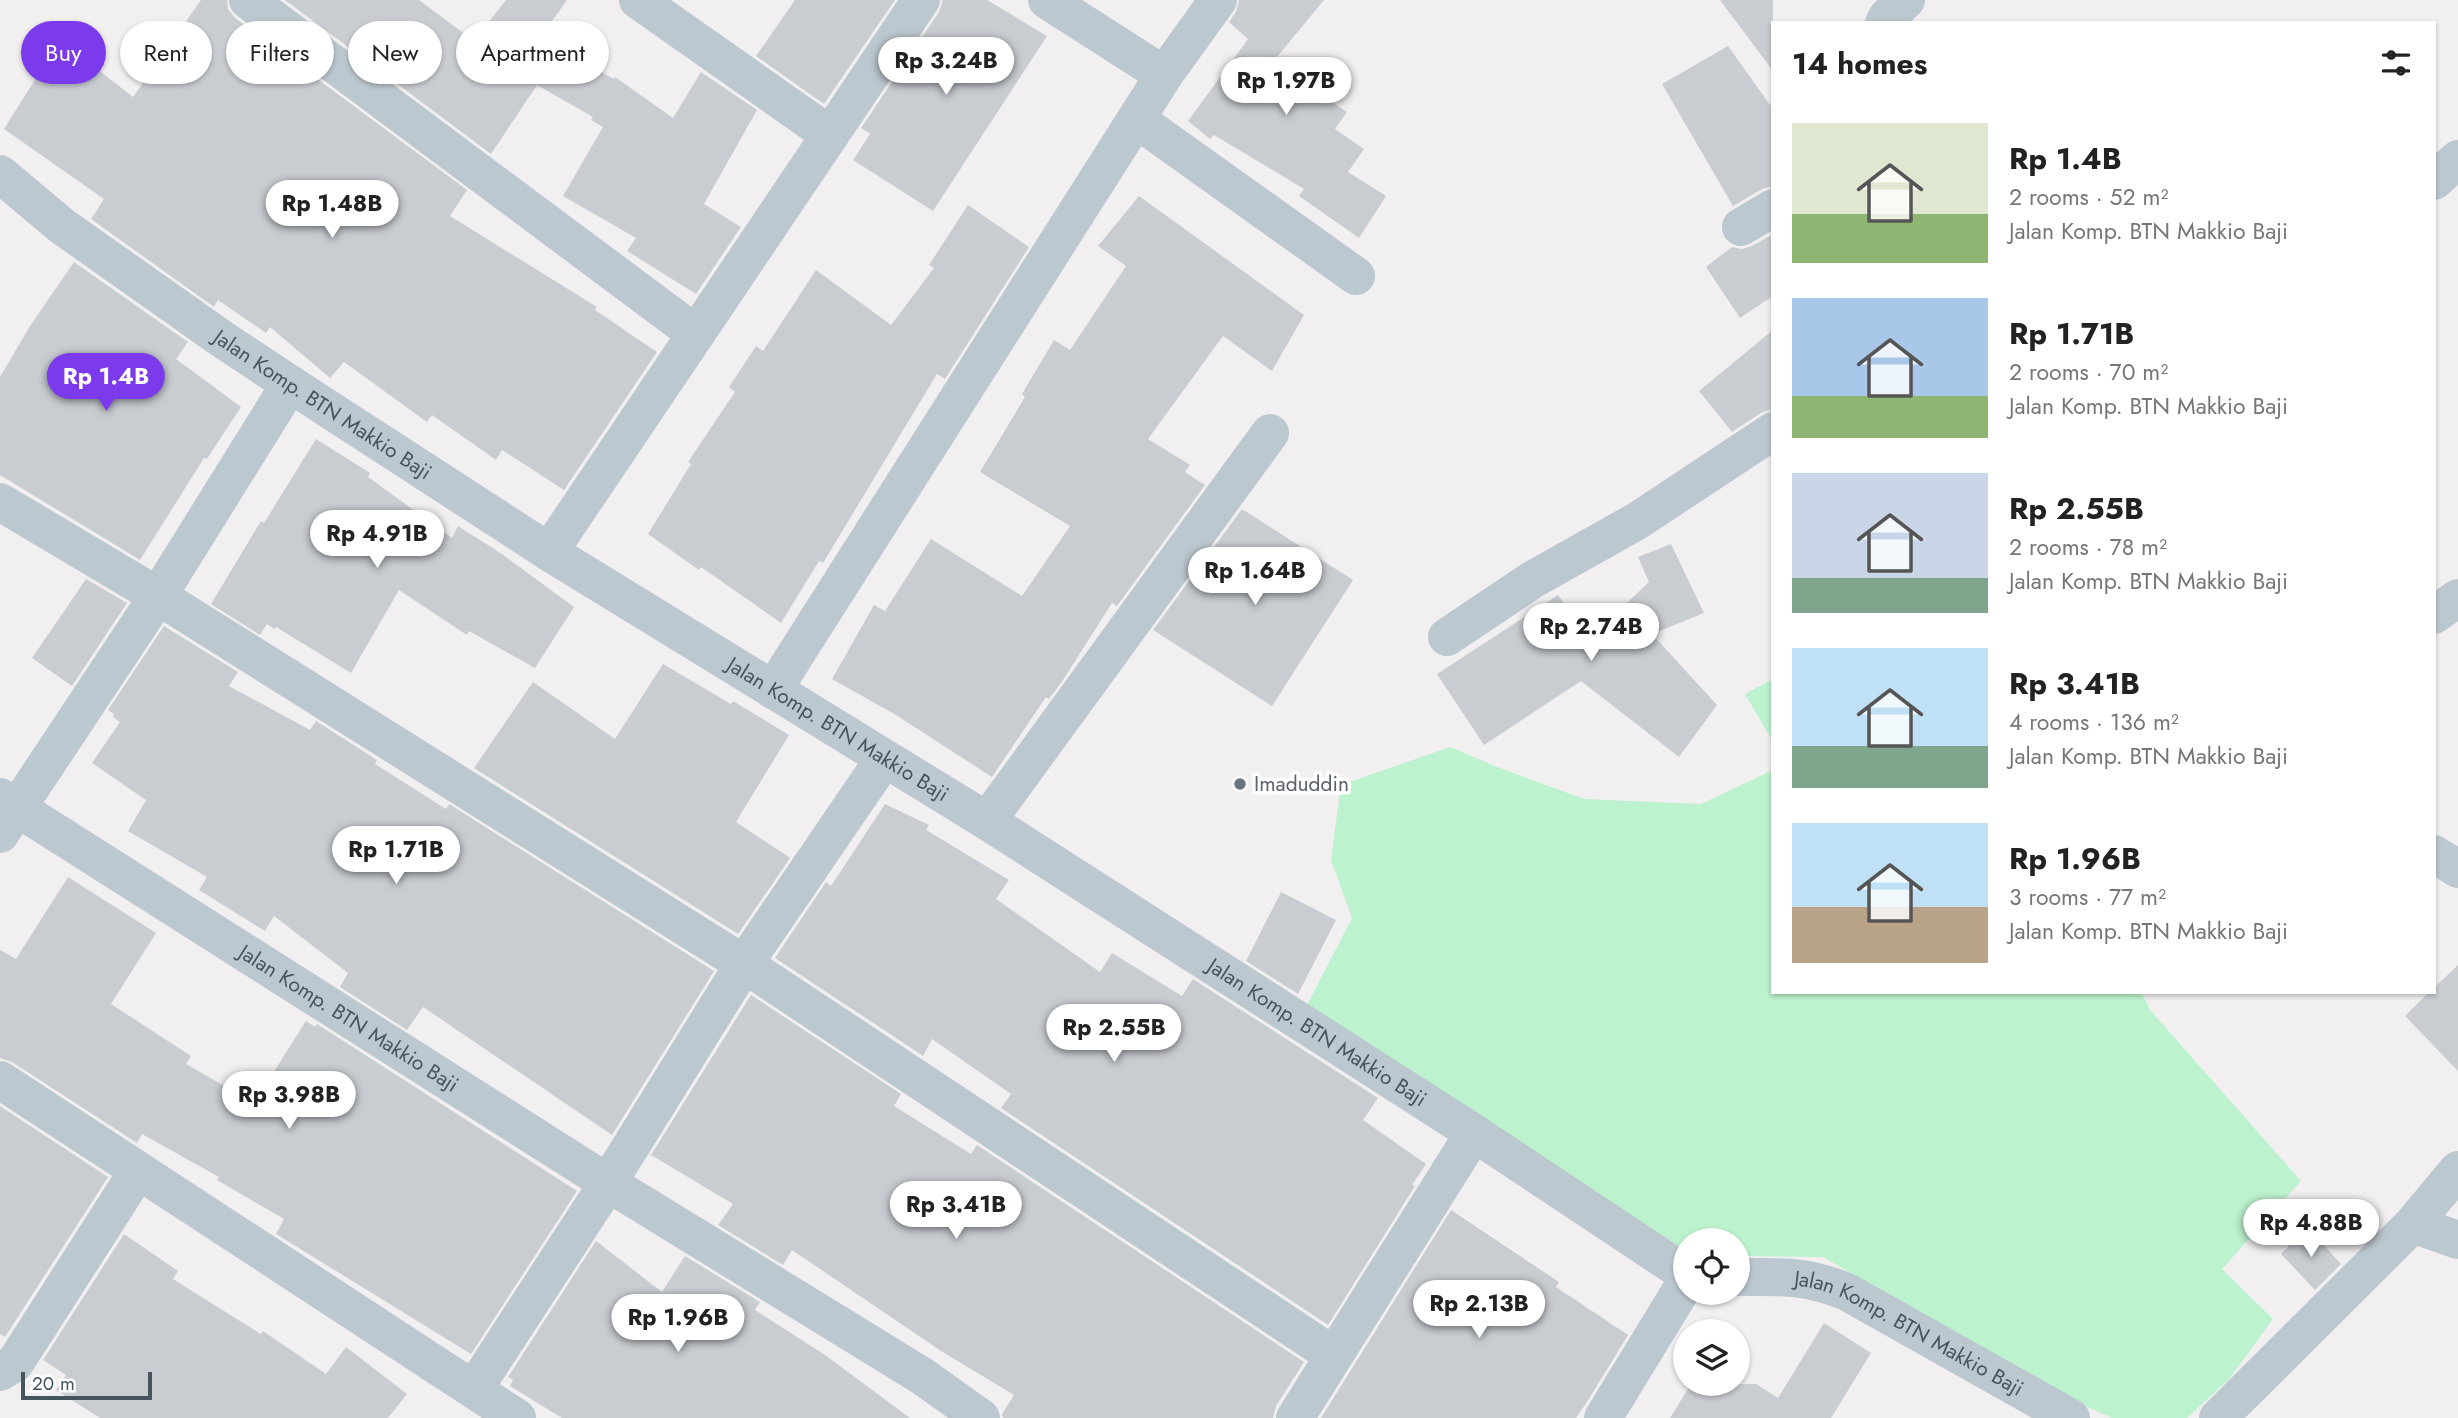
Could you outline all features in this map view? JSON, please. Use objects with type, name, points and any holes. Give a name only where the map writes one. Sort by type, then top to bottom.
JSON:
[{"type":"street","points":[[248,0],[696,334]]},
{"type":"street","points":[[638,0],[830,135]]},
{"type":"street","points":[[549,552],[921,0]]},
{"type":"street","points":[[1048,0],[1164,75]]},
{"type":"street","points":[[773,690],[1164,75],[1218,0]]},
{"type":"street","points":[[1885,21],[1906,0]]},
{"type":"street","points":[[1136,119],[1356,276]]},
{"type":"street","points":[[2436,179],[2458,159]]},
{"type":"street","name":"Jalan Komp. BTN Makkio Baji","points":[[0,174],[61,226],[290,384],[549,552],[987,821],[1474,1133],[1673,1265]]},
{"type":"street","points":[[1741,227],[1771,209]]},
{"type":"street","points":[[5,813],[159,596],[290,384]]},
{"type":"street","points":[[1447,637],[1532,580],[1637,521],[1771,432]]},
{"type":"street","points":[[987,821],[1270,433]]},
{"type":"street","points":[[0,502],[159,596],[744,964],[1333,1355]]},
{"type":"street","points":[[2436,614],[2458,598]]},
{"type":"street","points":[[474,1389],[608,1182],[744,964],[884,759]]},
{"type":"street","name":"Jalan Komp. BTN Makkio Baji","points":[[5,813],[922,1376],[981,1418]]},
{"type":"street","points":[[2436,854],[2458,869]]},
{"type":"street","points":[[0,1080],[517,1418]]},
{"type":"street","points":[[1295,1418],[1474,1133]]},
{"type":"street","points":[[2218,1418],[2413,1224],[2458,1170]]},
{"type":"street","points":[[0,1372],[15,1363],[138,1171]]},
{"type":"street","points":[[2413,1224],[2458,1240]]},
{"type":"street","name":"Jalan Komp. BTN Makkio Baji","points":[[1750,1277],[1799,1277],[1825,1283],[1846,1292],[2071,1418]]},
{"type":"street","points":[[1603,1418],[1673,1304]]},
{"type":"green space","points":[[1771,680],[1771,739],[1745,694]]},
{"type":"green space","points":[[1450,747],[1584,799],[1701,804],[1771,771],[1771,994],[2142,994],[2151,1011],[2301,1181],[2222,1269],[2273,1319],[2230,1378],[2187,1418],[2112,1418],[2066,1397],[1823,1257],[1750,1256],[1750,1228],[1673,1228],[1673,1242],[1307,1005],[1352,918],[1331,860],[1341,785]]},
{"type":"building","points":[[201,0],[227,0],[228,9],[239,21],[226,21],[226,84],[324,84],[467,190],[450,216],[597,307],[595,310],[657,352],[564,490],[502,450],[496,460],[432,415],[427,422],[344,362],[330,378],[270,327],[266,333],[218,300],[214,307],[91,219],[104,199],[4,129],[32,84],[106,84],[106,76],[133,97],[142,84],[212,84],[212,21],[186,21]]},
{"type":"building","points":[[285,0],[419,0],[456,28],[456,84],[609,84],[609,76],[614,79],[615,77],[673,118],[701,72],[757,110],[704,204],[741,227],[696,294],[627,251],[636,238],[563,196],[603,127],[591,120],[593,117],[537,85],[491,154],[397,84],[442,84],[442,21],[348,21],[348,47],[334,37],[334,21],[313,21]]},
{"type":"building","points":[[506,0],[567,0],[552,21],[490,21]]},
{"type":"building","points":[[795,0],[895,0],[824,104],[756,56]]},
{"type":"building","points":[[943,0],[987,0],[1047,36],[933,211],[853,160],[870,134],[861,128],[939,12]]},
{"type":"building","points":[[1239,0],[1324,0],[1272,63],[1347,112],[1335,129],[1364,149],[1348,172],[1386,196],[1359,238],[1299,196],[1304,189],[1214,135],[1210,139],[1188,121],[1248,39],[1229,22],[1236,12]]},
{"type":"building","points":[[1720,0],[1773,0],[1771,68]]},
{"type":"building","points":[[1728,46],[1771,106],[1771,187],[1733,206],[1662,84]]},
{"type":"building","points":[[1139,196],[1304,315],[1272,371],[1223,336],[1148,439],[1190,465],[1185,472],[1205,485],[1117,606],[1112,603],[1063,680],[1049,699],[1046,697],[992,777],[896,715],[832,679],[874,605],[885,611],[931,539],[1022,596],[1070,526],[980,472],[1025,397],[1022,394],[1054,340],[1070,350],[1126,266],[1098,246]]},
{"type":"building","points":[[968,205],[1029,247],[945,379],[937,374],[823,563],[819,561],[781,623],[648,534],[691,464],[688,462],[735,392],[729,387],[756,346],[763,351],[816,270],[891,325],[934,268],[929,265]]},
{"type":"building","points":[[1771,235],[1771,297],[1740,318],[1706,267],[1732,247],[1742,249]]},
{"type":"building","points":[[74,262],[188,342],[176,359],[241,407],[207,459],[204,458],[140,560],[0,475],[0,377],[30,326]]},
{"type":"building","points":[[1771,332],[1771,410],[1732,432],[1699,391]]},
{"type":"building","points":[[316,439],[370,473],[368,477],[452,538],[458,526],[502,554],[574,607],[535,668],[469,631],[467,635],[399,590],[351,673],[276,627],[274,629],[267,624],[260,635],[211,604],[261,521],[264,523]]},
{"type":"building","points":[[1242,509],[1353,580],[1272,706],[1153,630]]},
{"type":"building","points":[[1671,544],[1704,613],[1652,634],[1717,705],[1679,757],[1581,681],[1484,745],[1437,674],[1558,595],[1589,639],[1649,582],[1638,557]]},
{"type":"building","points":[[86,579],[127,603],[72,686],[32,658]]},
{"type":"building","points":[[164,626],[238,672],[229,686],[310,730],[316,721],[377,760],[375,764],[446,809],[449,804],[714,971],[612,1135],[423,1007],[407,1030],[340,987],[348,973],[274,916],[265,931],[199,890],[207,877],[128,831],[146,800],[92,763],[120,722],[108,710]]},
{"type":"building","points":[[663,664],[731,704],[733,701],[789,735],[736,822],[790,858],[738,934],[474,768],[533,682],[615,739]]},
{"type":"building","points":[[885,804],[929,825],[926,830],[1009,880],[996,899],[1100,972],[1112,953],[1182,996],[1193,979],[1378,1098],[1363,1120],[1426,1164],[1328,1325],[1001,1108],[1011,1094],[932,1039],[923,1056],[775,958],[826,882],[831,886]]},
{"type":"building","points":[[68,877],[156,933],[111,1004],[191,1056],[186,1064],[254,1103],[306,1021],[315,1027],[317,1024],[577,1191],[471,1354],[276,1234],[284,1219],[217,1180],[219,1177],[142,1134],[137,1143],[12,1062],[0,1058],[0,950],[16,959]]},
{"type":"building","points":[[1281,892],[1336,920],[1298,994],[1246,961]]},
{"type":"building","points":[[2458,965],[2458,1071],[2405,1016],[2427,994],[2436,994],[2436,986]]},
{"type":"building","points":[[751,995],[901,1094],[894,1106],[971,1154],[977,1145],[1304,1362],[1276,1406],[1273,1418],[1003,1418],[1002,1414],[1014,1395],[941,1351],[792,1250],[783,1265],[718,1225],[733,1204],[651,1155]]},
{"type":"building","points":[[0,1106],[108,1177],[5,1337],[0,1334]]},
{"type":"building","points":[[1451,1210],[1559,1282],[1556,1287],[1628,1335],[1587,1402],[1576,1418],[1321,1418]]},
{"type":"building","points":[[2307,1227],[2341,1264],[2315,1290],[2281,1254]]},
{"type":"building","points":[[124,1234],[178,1271],[173,1279],[261,1334],[263,1331],[326,1374],[346,1347],[407,1394],[388,1418],[100,1418],[56,1390],[66,1375],[43,1360]]},
{"type":"building","points":[[596,1241],[662,1292],[685,1256],[760,1302],[755,1310],[825,1355],[910,1418],[562,1418],[510,1386],[513,1380],[508,1377]]},
{"type":"building","points":[[1824,1323],[1871,1353],[1831,1418],[1670,1418],[1684,1396],[1750,1396],[1750,1384],[1756,1384],[1778,1398]]},
{"type":"place","name":"Imaduddin","points":[[1240,784]]}]
